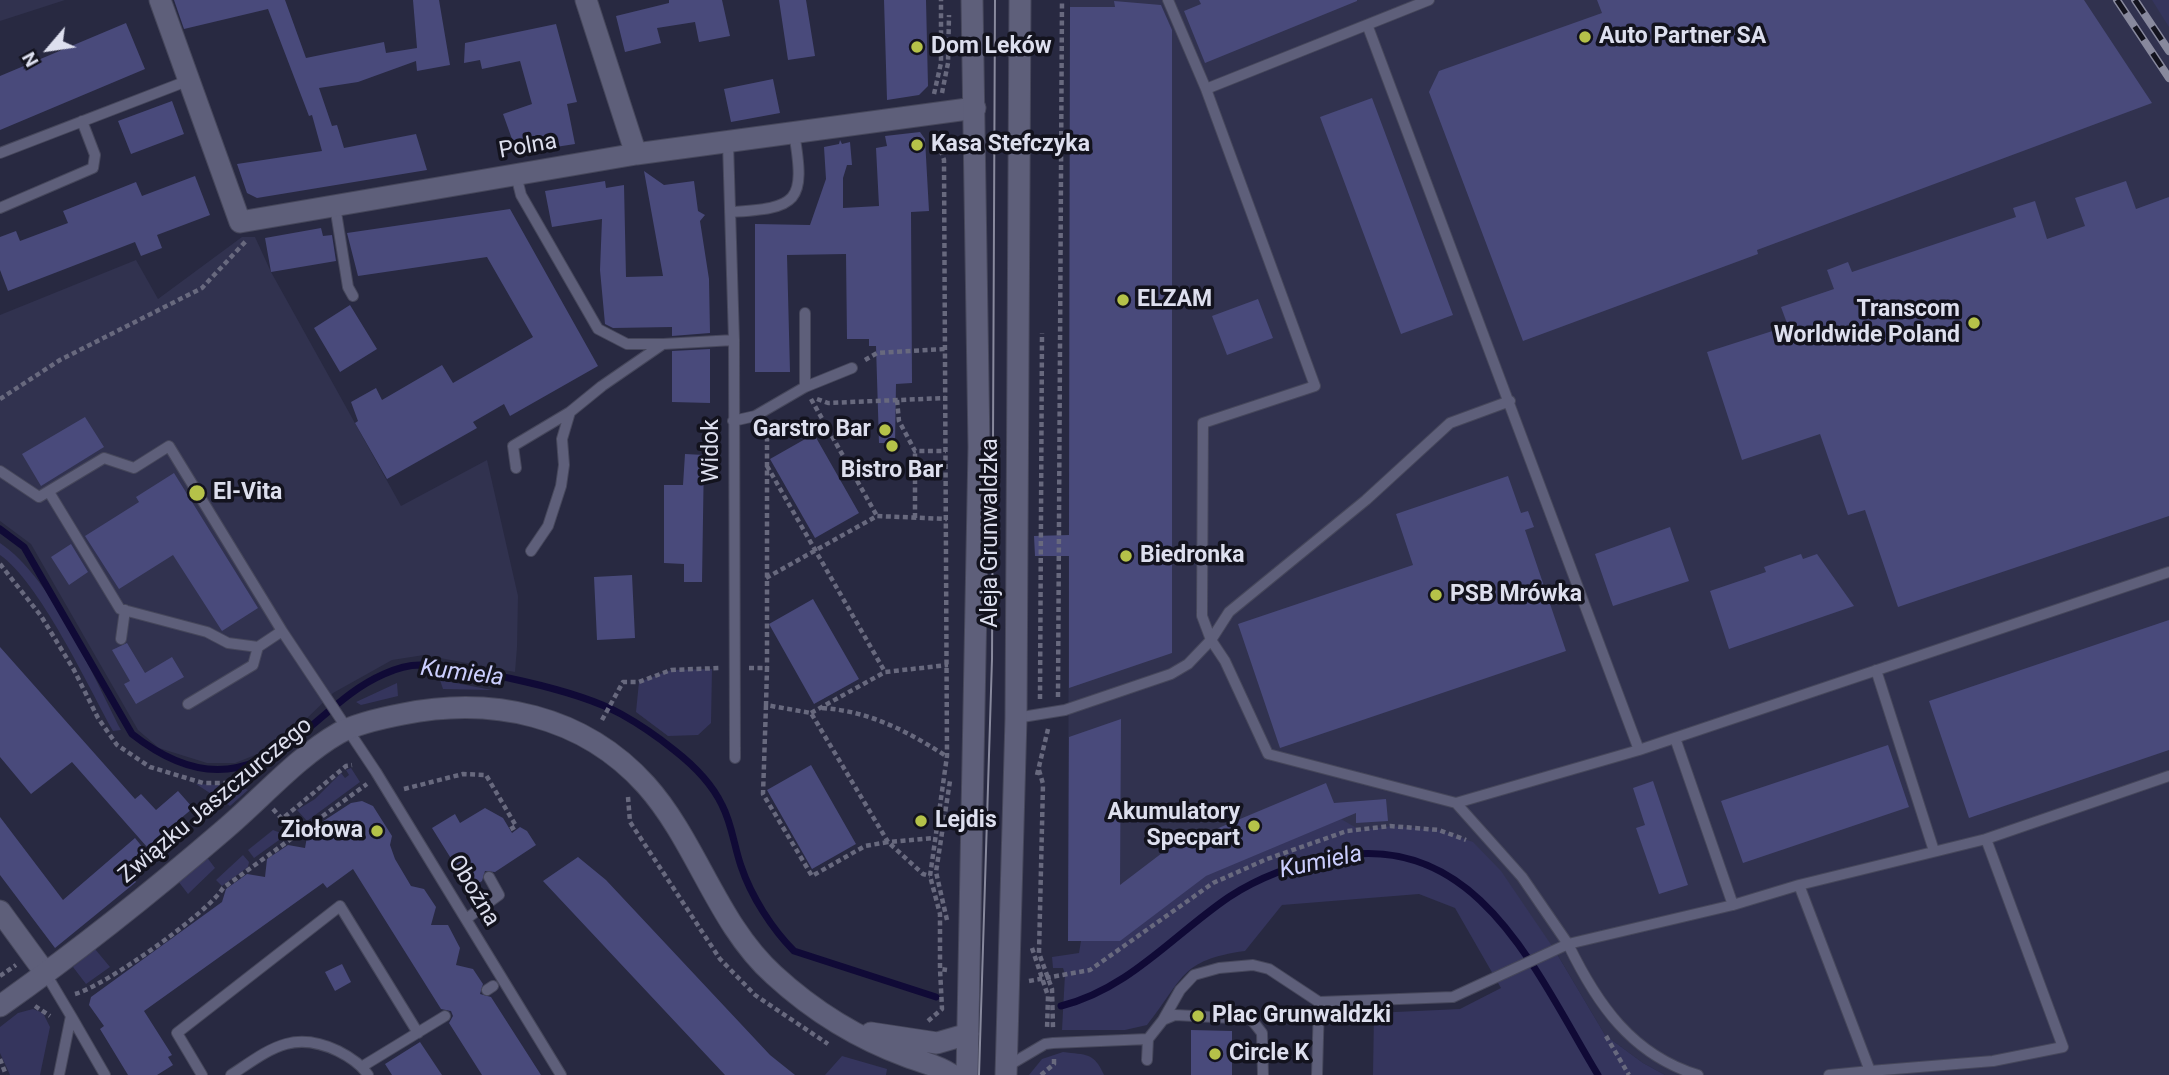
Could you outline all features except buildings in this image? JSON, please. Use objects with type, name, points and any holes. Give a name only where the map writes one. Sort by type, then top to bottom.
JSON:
[{"type":"street","points":[[160,0],[240,222],[251,220]]},
{"type":"street","points":[[586,0],[636,154]]},
{"type":"street","name":"Aleja Grunwaldzka","points":[[967,1075],[979,447],[972,0]]},
{"type":"street","name":"Aleja Grunwaldzka","points":[[1006,1071],[1016,718],[1020,0]]},
{"type":"street","name":"Polna","points":[[251,220],[636,154],[975,108]]},
{"type":"street","name":"Związku Jaszczurczego","points":[[0,1006],[46,974],[173,874],[257,791],[297,765],[343,722],[439,706],[478,705],[533,715],[564,726],[608,752],[646,785],[692,850],[726,913],[771,973],[814,1009],[907,1057],[936,1064],[951,1075]]},
{"type":"street","points":[[0,911],[46,974]]},
{"type":"street","name":"Związku Jaszczurczego","points":[[857,1032],[909,1037],[937,1043],[968,1034]]},
{"type":"lane","points":[[1168,0],[1206,89],[1315,386],[1203,423],[1202,616],[1210,640],[1225,661],[1268,754],[1456,803],[1639,750],[2169,572]]},
{"type":"lane","points":[[1206,89],[1368,27],[1429,0]]},
{"type":"lane","points":[[1368,27],[1639,750]]},
{"type":"lane","points":[[0,153],[187,81]]},
{"type":"lane","points":[[0,208],[93,168],[95,155],[82,121]]},
{"type":"lane","points":[[730,212],[773,210],[792,200],[797,192],[799,168],[794,133]]},
{"type":"lane","name":"Widok","points":[[728,143],[734,340],[733,668],[736,758]]},
{"type":"lane","points":[[516,175],[521,195],[598,329],[627,344],[734,340]]},
{"type":"lane","points":[[335,206],[348,287],[353,296]]},
{"type":"lane","points":[[805,313],[807,392]]},
{"type":"lane","points":[[516,468],[513,446],[570,412],[602,386],[663,344]]},
{"type":"lane","points":[[733,421],[755,416],[852,368]]},
{"type":"lane","points":[[1016,718],[1053,713],[1171,674],[1188,664],[1210,640],[1229,612],[1366,500],[1450,423],[1510,401]]},
{"type":"lane","points":[[531,551],[548,526],[561,486],[564,465],[562,439],[570,412]]},
{"type":"lane","name":"Oboźna","points":[[49,492],[104,458],[134,468],[169,446],[561,1075]]},
{"type":"lane","points":[[0,471],[39,498],[49,492],[120,609],[207,632],[228,643],[258,647]]},
{"type":"lane","points":[[121,639],[125,610]]},
{"type":"lane","points":[[188,704],[253,665],[258,647],[282,631]]},
{"type":"lane","points":[[1876,670],[1934,851]]},
{"type":"lane","points":[[1675,738],[1733,905]]},
{"type":"lane","points":[[1147,1060],[1148,1039],[1163,1020],[1180,990],[1194,975],[1219,968],[1253,965],[1269,969],[1319,1002],[1453,997],[1568,944],[1733,905],[1799,885],[1986,839],[2169,776]]},
{"type":"lane","points":[[1456,803],[1522,877],[1568,944],[1608,1014],[1641,1048],[1672,1067],[1698,1075]]},
{"type":"lane","points":[[1829,1075],[1993,1061],[2063,1047],[1986,839]]},
{"type":"lane","points":[[466,919],[499,895],[489,877]]},
{"type":"lane","points":[[1799,885],[1870,1071]]},
{"type":"lane","points":[[202,1075],[177,1033],[340,906],[418,1033]]},
{"type":"lane","points":[[46,974],[105,1075]]},
{"type":"lane","points":[[1317,1075],[1319,1002]]},
{"type":"lane","points":[[1163,1020],[1190,1014],[1251,1018],[1262,1034],[1263,1075]]},
{"type":"lane","points":[[59,1075],[71,1016]]},
{"type":"lane","points":[[231,1075],[284,1043],[304,1040],[322,1044],[365,1071],[445,1016]]},
{"type":"lane","points":[[1006,1071],[1045,1044],[1148,1039]]},
{"type":"path","points":[[932,1019],[942,1009],[940,914],[930,876],[947,756],[948,665],[944,160],[935,134],[934,112],[934,86],[941,63],[941,0]]},
{"type":"path","points":[[1053,1024],[1053,1000],[1032,949],[1039,767],[1060,690],[1062,0]]},
{"type":"path","points":[[0,399],[60,360],[202,288],[242,247],[251,220]]},
{"type":"path","points":[[852,368],[877,353],[946,349]]},
{"type":"path","points":[[807,392],[828,403],[946,398]]},
{"type":"path","points":[[799,403],[807,392]]},
{"type":"path","points":[[807,392],[877,516]]},
{"type":"path","points":[[897,400],[899,421],[915,451],[915,518]]},
{"type":"path","points":[[767,422],[767,668],[763,794],[812,876],[865,846],[934,838]]},
{"type":"path","points":[[915,451],[946,451]]},
{"type":"path","points":[[766,465],[885,672]]},
{"type":"path","points":[[766,578],[877,516],[947,519]]},
{"type":"path","points":[[0,564],[41,616],[74,670],[97,718],[117,745],[149,766],[203,783],[240,782],[257,791],[282,819],[346,766],[360,764]]},
{"type":"path","points":[[766,705],[811,713],[885,672],[948,665]]},
{"type":"path","points":[[602,720],[612,697],[623,682],[639,682],[671,670],[767,668]]},
{"type":"path","points":[[820,708],[844,709],[902,728],[947,756]]},
{"type":"path","points":[[811,713],[888,842],[923,874],[930,876]]},
{"type":"path","points":[[1036,755],[1039,767]]},
{"type":"path","points":[[949,982],[946,911],[939,895],[936,872],[952,773]]},
{"type":"path","points":[[398,781],[403,789],[463,774],[486,775],[516,826],[509,830]]},
{"type":"path","points":[[67,996],[99,984],[184,925],[216,900],[223,888],[367,784],[364,778],[368,776]]},
{"type":"path","points":[[627,792],[630,822],[720,959],[755,995],[837,1049]]},
{"type":"path","points":[[1044,978],[1090,970],[1213,883],[1267,859],[1347,831],[1390,825],[1439,831],[1473,842]]},
{"type":"path","points":[[0,976],[22,959]]},
{"type":"path","points":[[940,969],[947,970]]},
{"type":"path","points":[[26,1006],[32,1005],[46,1010],[52,1020]]},
{"type":"path","points":[[1599,1024],[1629,1075]]},
{"type":"path","points":[[0,1059],[6,1075]]},
{"type":"path","points":[[1041,1075],[1054,1063]]},
{"type":"shaded area","points":[[0,0],[65,0],[0,21]]},
{"type":"shaded area","points":[[1070,0],[2169,0],[2169,1075],[1665,1075],[1643,1063],[1605,1035],[1554,949],[1390,826],[1360,830],[1068,941]]},
{"type":"shaded area","points":[[2152,0],[2169,0],[2169,27]]},
{"type":"shaded area","name":"El-Vita","points":[[242,237],[255,237],[271,272],[401,506],[487,460],[518,596],[517,647],[515,672],[424,655],[392,660],[333,693],[300,725],[265,751],[235,763],[207,763],[159,748],[138,730],[31,544],[0,521],[0,315],[136,260],[158,299]]},
{"type":"shaded area","points":[[0,543],[37,579],[53,603],[84,655],[121,730],[113,731],[47,611],[31,588],[0,555]]},
{"type":"shaded area","points":[[712,669],[711,723],[698,735],[668,736],[636,712],[639,682],[671,670]]},
{"type":"shaded area","points":[[440,680],[492,690],[443,689]]},
{"type":"shaded area","points":[[397,683],[398,696],[361,705],[356,702]]},
{"type":"shaded area","points":[[351,768],[360,782],[307,821],[297,810],[315,799],[341,773],[345,778],[349,775],[346,770]]},
{"type":"shaded area","points":[[196,784],[240,786],[248,790],[230,806]]},
{"type":"shaded area","points":[[1341,819],[1360,830],[1390,826],[1439,830],[1473,842],[1501,871],[1554,949],[1605,1035],[1643,1063],[1665,1075],[1373,1075],[1374,1013],[1460,1009],[1501,988],[1455,908],[1419,894],[1282,905],[1245,951],[1207,960],[1185,974],[1147,1025],[1125,1030],[1062,1030],[1065,974],[1063,968],[1053,968],[1052,957],[1079,953],[1081,941],[1201,878]]},
{"type":"shaded area","points":[[273,830],[286,835],[254,858],[248,850]]},
{"type":"shaded area","points":[[243,855],[249,862],[248,867],[222,886],[216,880]]},
{"type":"shaded area","points":[[206,856],[215,868],[188,894],[178,881]]},
{"type":"shaded area","points":[[95,949],[110,967],[86,984],[73,967]]},
{"type":"shaded area","points":[[33,1009],[43,1013],[50,1027],[40,1075],[10,1075],[0,1053],[0,1027],[18,1013]]},
{"type":"shaded area","points":[[1063,1052],[1093,1058],[1104,1075],[1029,1075],[1042,1059]]},
{"type":"shaded area","points":[[842,1056],[887,1069],[886,1075],[825,1075]]},
{"type":"waterway","name":"Kumiela","points":[[0,529],[24,547],[132,734],[176,761],[218,769],[238,767],[259,760],[281,749],[362,686],[388,672],[411,666],[442,667],[495,675],[578,696],[621,714],[641,726],[681,756],[707,782],[725,812],[750,889],[770,922],[794,951],[936,997]]},
{"type":"waterway","name":"Kumiela","points":[[1061,1006],[1085,998],[1129,974],[1229,897],[1266,877],[1305,863],[1333,857],[1383,854],[1427,865],[1464,887],[1497,917],[1551,994],[1598,1075]]},
{"type":"tram line","points":[[979,1075],[992,659],[995,0]]},
{"type":"railway","points":[[2117,0],[2169,78]]},
{"type":"railway","points":[[2135,0],[2169,51]]},
{"type":"place","name":"Auto Partner SA","points":[[1585,37]]},
{"type":"place","name":"Dom Leków","points":[[917,47]]},
{"type":"place","name":"Kasa Stefczyka","points":[[917,145]]},
{"type":"place","name":"ELZAM","points":[[1123,300]]},
{"type":"place","name":"Transcom Worldwide Poland","points":[[1974,323]]},
{"type":"place","name":"Garstro Bar","points":[[885,430]]},
{"type":"place","name":"Bistro Bar","points":[[892,446]]},
{"type":"place","name":"El-Vita","points":[[197,493]]},
{"type":"place","name":"Biedronka","points":[[1126,556]]},
{"type":"place","name":"PSB Mrówka","points":[[1436,595]]},
{"type":"place","name":"Lejdis","points":[[921,821]]},
{"type":"place","name":"Akumulatory Specpart","points":[[1254,826]]},
{"type":"place","name":"Ziołowa","points":[[377,831]]},
{"type":"place","name":"Plac Grunwaldzki","points":[[1198,1016]]},
{"type":"place","name":"Circle K","points":[[1215,1054]]}]
